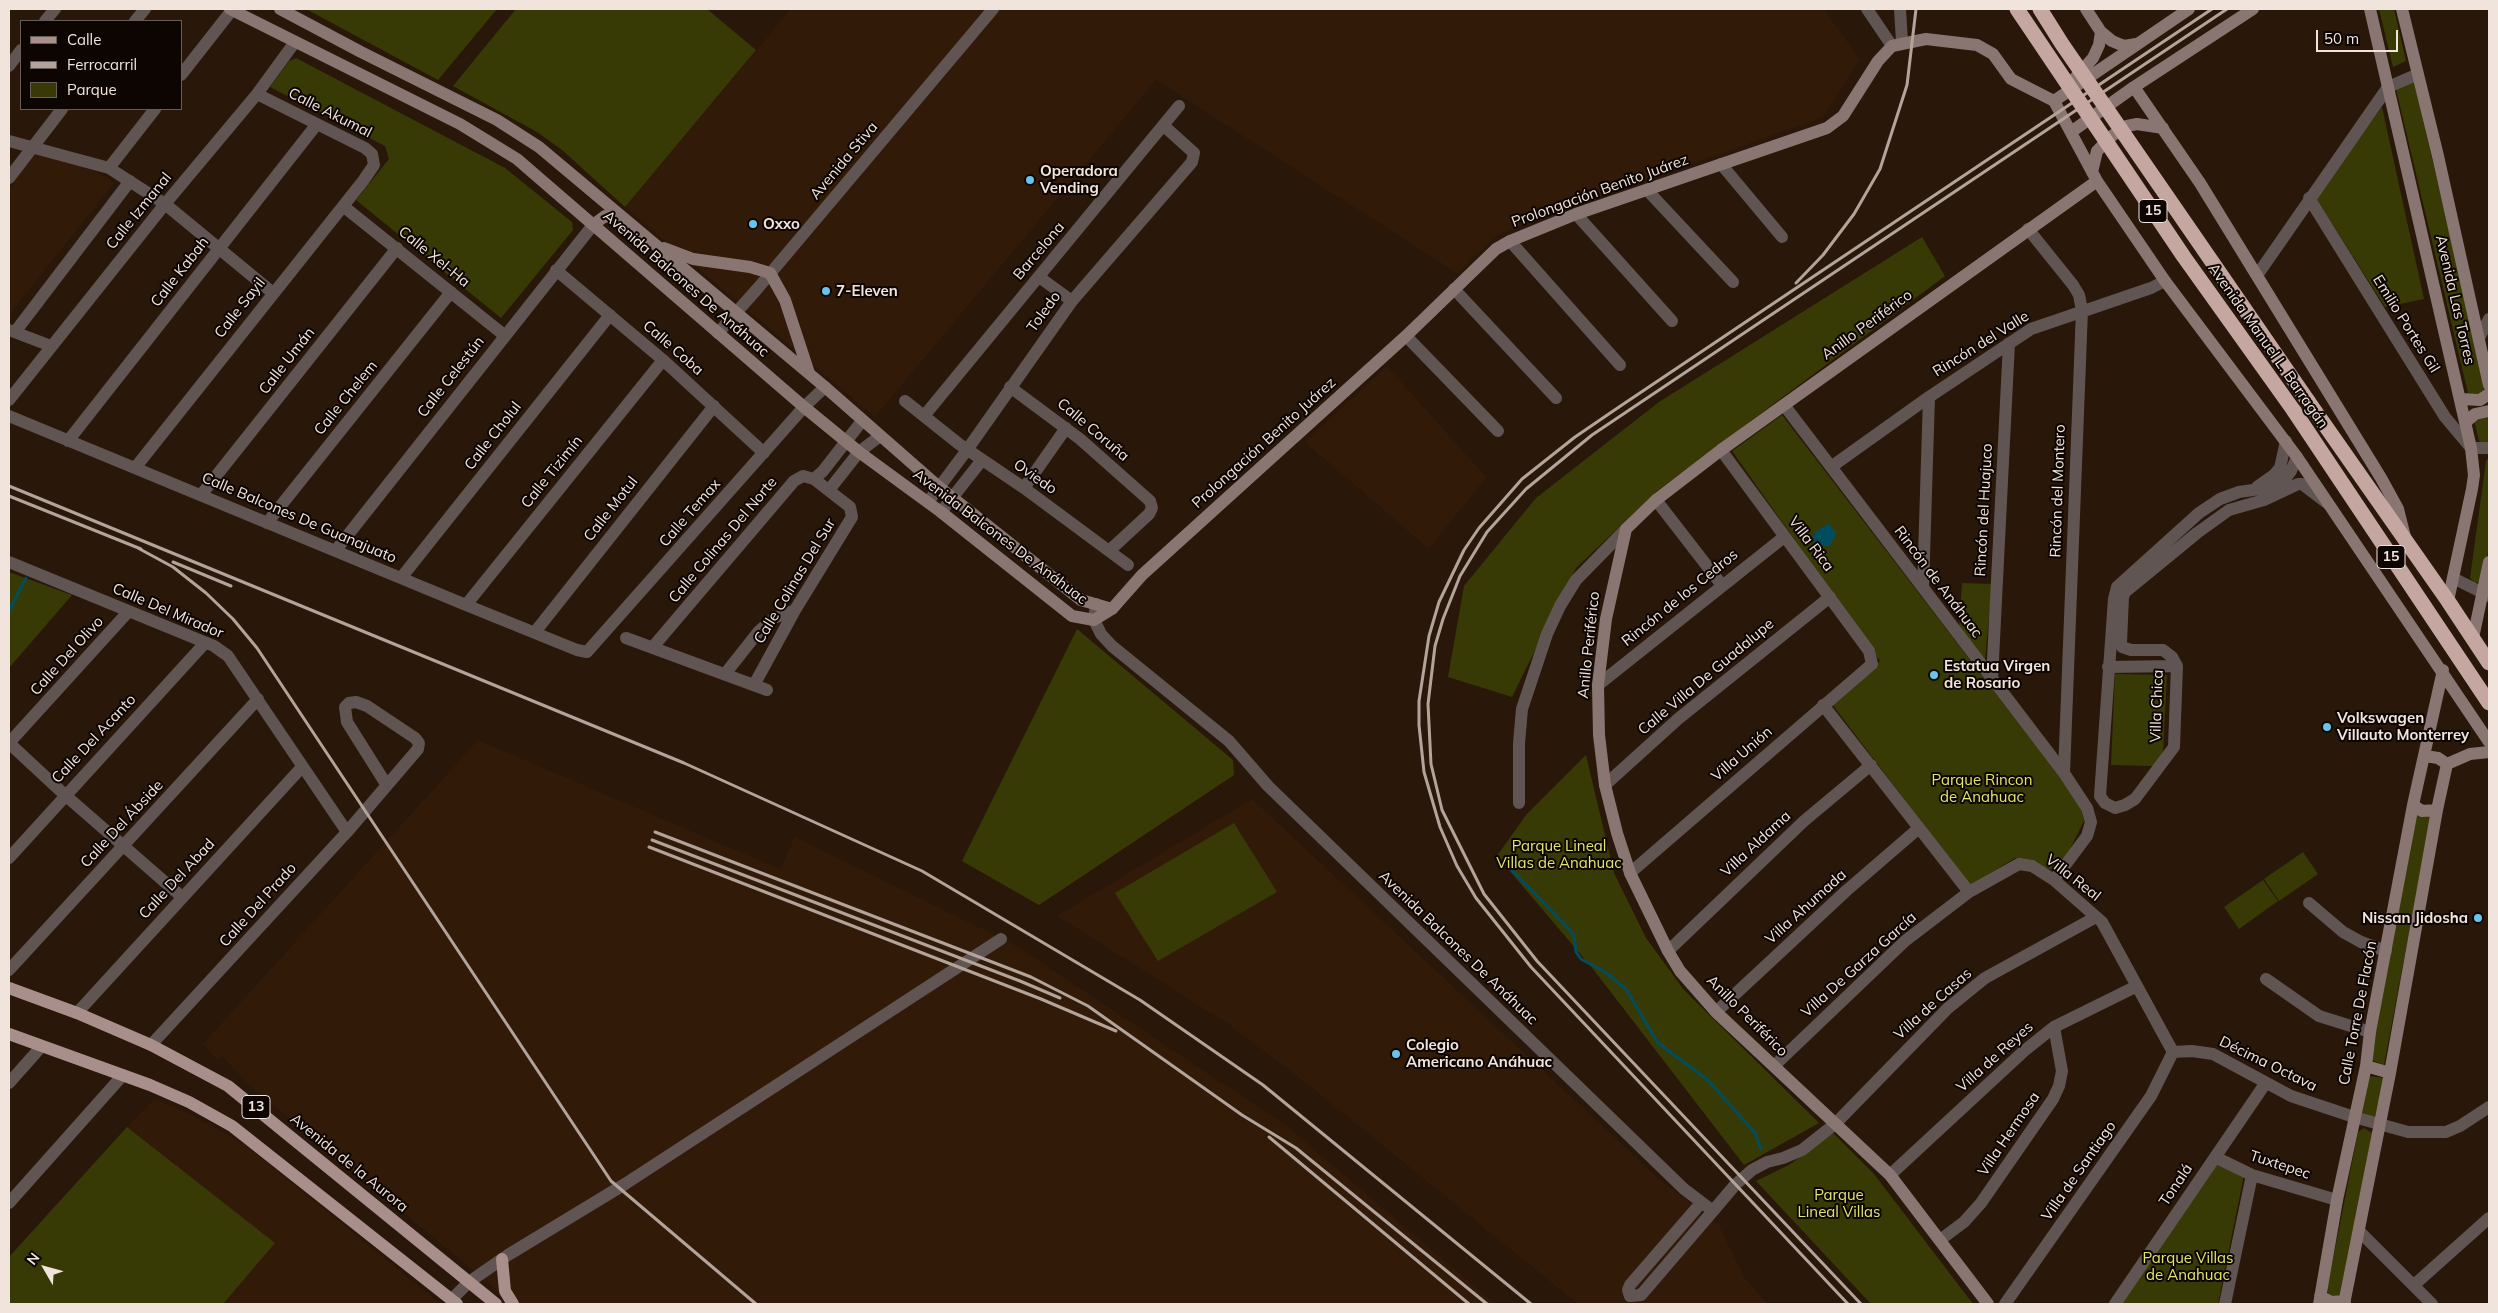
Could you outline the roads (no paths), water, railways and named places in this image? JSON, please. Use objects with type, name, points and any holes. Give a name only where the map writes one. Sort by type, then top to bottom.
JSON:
[{"type":"highway","name":"Avenida Manuel L. Barragán","points":[[2017,9],[2173,241],[2294,411],[2489,703]]},
{"type":"highway","name":"Avenida Manuel L. Barragán","points":[[2040,9],[2062,44],[2489,663]]},
{"type":"main road","name":"Avenida de la Aurora","points":[[9,988],[77,1012],[151,1046],[228,1086],[496,1304]]},
{"type":"main road","name":"13","points":[[9,1034],[124,1075],[189,1102],[232,1126],[454,1302]]},
{"type":"main road","points":[[502,1259],[505,1291],[513,1304]]},
{"type":"street","points":[[46,20],[55,9]]},
{"type":"street","points":[[136,20],[145,9]]},
{"type":"street","points":[[182,74],[231,9]]},
{"type":"street","name":"Avenida Balcones De Anáhuac","points":[[231,9],[498,146],[540,176],[593,225],[804,408],[846,442],[944,515],[1072,616],[1094,620]]},
{"type":"street","points":[[273,9],[298,27],[299,33],[295,42]]},
{"type":"street","name":"Avenida Balcones De Anáhuac","points":[[280,9],[509,127],[539,147],[825,387],[936,485],[1081,600],[1096,604],[1094,620],[1101,634],[1112,646],[1229,741],[1260,778],[1684,1189],[1714,1211]]},
{"type":"street","name":"Avenida Stiva","points":[[718,333],[994,9]]},
{"type":"street","points":[[1867,9],[1897,44]]},
{"type":"street","points":[[1897,44],[1900,9]]},
{"type":"street","points":[[2086,9],[2101,32],[2118,45],[2136,44]]},
{"type":"street","points":[[2054,101],[2188,9]]},
{"type":"street","points":[[2071,132],[2134,87],[2253,9]]},
{"type":"street","name":"Avenida Las Torres","points":[[2370,9],[2462,399],[2471,448],[2474,475],[2448,601]]},
{"type":"street","name":"Avenida Las Torres","points":[[2402,9],[2416,75],[2438,156],[2489,386]]},
{"type":"street","points":[[2042,94],[2051,95],[2060,91],[2080,74],[2093,58],[2099,45],[2101,32]]},
{"type":"street","points":[[1897,44],[1926,39],[1977,45],[1993,54],[2011,79],[2054,101],[2094,176],[2164,281],[2297,456],[2443,670],[2489,742]]},
{"type":"street","name":"Calle Izmanal","points":[[9,400],[165,204],[257,94],[295,42]]},
{"type":"street","name":"Prolongación Benito Juárez","points":[[1094,620],[1112,609],[1142,575],[1406,336],[1489,255],[1510,241],[1576,214],[1835,124],[1843,116],[1878,61],[1897,44]]},
{"type":"street","points":[[9,66],[20,51]]},
{"type":"street","points":[[2258,274],[2309,198],[2388,87],[2416,75]]},
{"type":"street","points":[[2134,87],[2163,128],[2258,274],[2391,495],[2398,509],[2405,539]]},
{"type":"street","name":"Calle Akumal","points":[[257,94],[369,151],[374,159],[371,170]]},
{"type":"street","name":"Barcelona","points":[[924,416],[1179,106]]},
{"type":"street","points":[[9,178],[61,110]]},
{"type":"street","points":[[109,168],[154,110]]},
{"type":"street","name":"Calle Kabah","points":[[68,441],[317,124]]},
{"type":"street","points":[[2094,176],[2097,151],[2113,134],[2127,126],[2137,124],[2163,128]]},
{"type":"street","name":"Toledo","points":[[936,485],[967,450],[1072,301],[1192,162],[1195,155],[1193,151],[1164,126]]},
{"type":"street","points":[[9,141],[109,168],[165,204],[272,293]]},
{"type":"street","points":[[1721,164],[1782,238]]},
{"type":"street","name":"Calle Sayil","points":[[135,468],[371,170]]},
{"type":"street","name":"Anillo Periférico","points":[[1988,1304],[1890,1175],[1716,1012],[1680,971],[1668,951],[1630,873],[1616,833],[1605,785],[1599,735],[1598,685],[1606,619],[1626,528],[1656,500],[1721,450],[2028,228],[2094,176]]},
{"type":"street","points":[[51,346],[12,331],[130,181]]},
{"type":"street","points":[[1647,190],[1733,282]]},
{"type":"street","name":"Emilio Portes Gil","points":[[2309,198],[2445,417],[2471,448]]},
{"type":"street","name":"Calle Xel-Ha","points":[[343,206],[504,334]]},
{"type":"street","points":[[1576,214],[1672,321]]},
{"type":"street","points":[[593,225],[602,218],[608,217],[620,220],[637,230]]},
{"type":"street","name":"Calle Celestún","points":[[336,550],[504,334],[593,225]]},
{"type":"street","name":"Rincón del Montero","points":[[2028,228],[2073,285],[2079,295],[2082,310],[2064,773]]},
{"type":"street","points":[[1510,241],[1620,365]]},
{"type":"street","points":[[654,245],[693,259],[750,267],[770,273],[785,300],[810,375]]},
{"type":"street","name":"Calle Umán","points":[[201,495],[398,248]]},
{"type":"street","name":"Calle Coba","points":[[556,270],[663,360],[764,453]]},
{"type":"street","points":[[1039,277],[1072,301]]},
{"type":"street","name":"Rincón del Valle","points":[[1831,467],[1929,396],[2031,329],[2151,288],[2164,281]]},
{"type":"street","points":[[1454,289],[1556,398]]},
{"type":"street","name":"Calle Chelem","points":[[267,523],[451,292]]},
{"type":"street","name":"Calle Cholul","points":[[401,578],[610,315]]},
{"type":"street","points":[[2479,338],[2489,319]]},
{"type":"street","points":[[1406,336],[1498,431]]},
{"type":"street","name":"Rincón del Huajuco","points":[[1992,679],[2009,343]]},
{"type":"street","name":"Calle Tizimín","points":[[466,605],[663,360]]},
{"type":"street","name":"Calle Temax","points":[[577,650],[587,652],[592,649],[804,408],[825,387]]},
{"type":"street","name":"Calle Coruña","points":[[1010,387],[1066,428],[1152,504],[1150,514],[1109,551]]},
{"type":"street","points":[[2462,399],[2480,400],[2489,394]]},
{"type":"street","points":[[1923,588],[1929,396]]},
{"type":"street","name":"Oviedo","points":[[905,401],[967,450],[1024,488],[1128,565]]},
{"type":"street","name":"Rincón de Anáhuac","points":[[1784,405],[2064,773],[2087,808],[2091,822],[2087,836],[2054,880]]},
{"type":"street","name":"Calle Motul","points":[[534,632],[714,406]]},
{"type":"street","points":[[2466,422],[2475,414],[2489,411]]},
{"type":"street","name":"Calle Balcones De Guanajuato","points":[[9,416],[577,650]]},
{"type":"street","name":"Calle Colinas Del Norte","points":[[652,648],[794,481],[803,476],[814,478],[824,471],[862,421]]},
{"type":"street","points":[[1024,488],[1066,428]]},
{"type":"street","points":[[830,490],[859,452],[880,436]]},
{"type":"street","points":[[2254,489],[2274,475],[2280,468],[2286,441]]},
{"type":"street","points":[[2471,448],[2489,448]]},
{"type":"street","name":"Villa Rica","points":[[1721,450],[1869,651],[1872,660]]},
{"type":"street","points":[[2120,591],[2122,582],[2207,508],[2229,495],[2276,486],[2282,483],[2291,472],[2297,456]]},
{"type":"street","points":[[944,515],[982,460]]},
{"type":"street","name":"Calle Colinas Del Sur","points":[[754,685],[795,610],[852,517],[850,507],[814,478]]},
{"type":"street","points":[[2120,591],[2217,517],[2229,510],[2264,500],[2298,484],[2302,484],[2331,506]]},
{"type":"street","points":[[924,500],[936,485]]},
{"type":"street","points":[[1656,500],[1721,584]]},
{"type":"street","points":[[2207,508],[2217,517]]},
{"type":"street","points":[[1519,803],[1519,743],[1522,709],[1531,676],[1547,634],[1560,606],[1576,580],[1626,528]]},
{"type":"street","name":"Rincón de los Cedros","points":[[1598,685],[1721,584],[1784,537]]},
{"type":"street","name":"Calle Del Mirador","points":[[9,562],[214,646],[232,660],[347,832]]},
{"type":"street","points":[[2473,638],[2486,595],[2489,562]]},
{"type":"street","points":[[2453,578],[2486,595]]},
{"type":"street","name":"Villa Chica","points":[[2120,591],[2122,647],[2131,650],[2163,650],[2172,657],[2176,666],[2174,747],[2135,799],[2115,808],[2105,802],[2100,796],[2108,667],[2120,591]]},
{"type":"street","name":"Calle Villa De Guadalupe","points":[[1605,785],[1685,713],[1830,597]]},
{"type":"street","points":[[1096,604],[1112,609]]},
{"type":"street","points":[[725,674],[759,631],[774,618],[795,610]]},
{"type":"street","name":"Calle Del Olivo","points":[[9,743],[128,612]]},
{"type":"street","points":[[626,638],[767,690]]},
{"type":"street","name":"Calle Del Acanto","points":[[9,858],[205,643]]},
{"type":"street","name":"Villa Unión","points":[[1630,873],[1823,705],[1869,669],[1872,660]]},
{"type":"street","points":[[2108,667],[2176,666]]},
{"type":"street","name":"Calle Torre De Flacón","points":[[2320,1300],[2337,1200],[2366,1066],[2370,1032],[2413,805],[2443,670]]},
{"type":"street","name":"Calle Del Ábside","points":[[9,970],[258,699]]},
{"type":"street","name":"Calle Del Prado","points":[[151,1046],[347,832],[386,784],[418,749],[418,741],[367,706],[356,702],[349,703],[344,707],[347,722],[386,784]]},
{"type":"street","points":[[1823,705],[1969,892]]},
{"type":"street","points":[[9,743],[65,795],[182,897]]},
{"type":"street","points":[[2447,764],[2470,754],[2489,752]]},
{"type":"street","points":[[2425,756],[2438,758],[2447,764]]},
{"type":"street","points":[[2320,1300],[2345,1303],[2360,1232],[2447,764]]},
{"type":"street","name":"Villa Aldama","points":[[1668,951],[1804,822],[1871,765]]},
{"type":"street","name":"Calle Del Abad","points":[[77,1012],[302,767]]},
{"type":"street","points":[[2413,805],[2422,812],[2437,810]]},
{"type":"street","name":"Villa Ahumada","points":[[1716,1012],[1846,891],[1920,828]]},
{"type":"street","name":"Villa Real","points":[[1969,892],[2019,864],[2032,866],[2054,880],[2096,917],[2108,933],[2173,1052]]},
{"type":"street","name":"Villa De Garza García","points":[[1774,1066],[1905,941],[1969,892]]},
{"type":"street","points":[[2309,903],[2343,932],[2360,942],[2386,951]]},
{"type":"street","name":"Villa de Casas","points":[[1835,1124],[1948,1008],[1985,978],[2096,917]]},
{"type":"street","points":[[454,1302],[469,1282],[502,1259],[625,1184],[1001,939]]},
{"type":"street","points":[[2266,979],[2319,1016],[2370,1032]]},
{"type":"street","name":"Villa de Reyes","points":[[1890,1175],[2024,1051],[2054,1027],[2138,986]]},
{"type":"street","name":"Villa Hermosa","points":[[1940,1240],[1964,1222],[1981,1203],[2053,1100],[2059,1086],[2062,1071],[2054,1027]]},
{"type":"street","points":[[9,1083],[41,1047]]},
{"type":"street","name":"Décima Octava","points":[[2173,1052],[2192,1050],[2213,1054],[2239,1066],[2265,1084],[2291,1096],[2354,1118],[2408,1132],[2446,1132],[2460,1126],[2489,1107]]},
{"type":"street","name":"Villa de Santiago","points":[[2005,1304],[2151,1096],[2173,1052]]},
{"type":"street","points":[[2366,1066],[2390,1073]]},
{"type":"street","points":[[9,1203],[124,1075]]},
{"type":"street","name":"Tonalá","points":[[2115,1304],[2265,1084]]},
{"type":"street","points":[[1701,1203],[1687,1222],[1630,1285],[1628,1290],[1630,1296],[1641,1295],[1672,1261],[1734,1185],[1752,1170],[1767,1162],[1802,1150],[1835,1124]]},
{"type":"street","name":"Tuxtepec","points":[[2215,1157],[2252,1175],[2337,1200]]},
{"type":"street","points":[[2225,1304],[2252,1175]]},
{"type":"street","points":[[2414,1284],[2489,1218]]},
{"type":"street","points":[[1687,1222],[1698,1230]]},
{"type":"street","points":[[2360,1232],[2432,1304]]},
{"type":"street","points":[[1660,1251],[1672,1261]]},
{"type":"water","points":[[1829,524],[1836,533],[1830,546],[1819,546],[1814,542],[1813,536],[1817,530]]},
{"type":"waterway","points":[[9,611],[26,578]]},
{"type":"waterway","points":[[1511,869],[1569,929],[1574,936],[1576,952],[1581,959],[1605,972],[1626,989],[1658,1043],[1708,1080],[1755,1133],[1761,1149]]},
{"type":"railway","points":[[1796,283],[1823,255],[1854,214],[1880,169],[1907,85],[1916,9]]},
{"type":"railway","points":[[1848,1304],[1531,967],[1476,898],[1457,866],[1440,827],[1424,772],[1419,725],[1419,701],[1429,636],[1439,602],[1464,550],[1479,528],[1522,479],[1575,437],[1619,407],[2212,9]]},
{"type":"railway","points":[[1861,1304],[1537,961],[1484,894],[1442,810],[1431,764],[1428,704],[1435,646],[1443,619],[1460,576],[1487,532],[1526,489],[1592,435],[2227,9]]},
{"type":"railway","points":[[9,486],[684,763],[922,871],[1140,1000],[1263,1085],[1531,1304]]},
{"type":"railway","points":[[9,496],[141,549]]},
{"type":"railway","points":[[136,547],[173,567],[206,593],[233,619],[257,648],[611,1181],[756,1304]]},
{"type":"railway","points":[[173,562],[231,586]]},
{"type":"railway","points":[[655,832],[1031,977],[1088,1006],[1242,1115],[1296,1148],[1487,1304]]},
{"type":"railway","points":[[652,840],[1060,998]]},
{"type":"railway","points":[[649,847],[1041,999],[1116,1031]]},
{"type":"railway","points":[[1269,1137],[1469,1304]]},
{"type":"place","name":"Operadora Vending","points":[[1030,180]]},
{"type":"place","name":"Oxxo","points":[[753,224]]},
{"type":"place","name":"7-Eleven","points":[[826,291]]},
{"type":"place","name":"Estatua Virgen de Rosario","points":[[1934,675]]},
{"type":"place","name":"Volkswagen Villauto Monterrey","points":[[2327,727]]},
{"type":"place","name":"Nissan Jidosha","points":[[2478,918]]},
{"type":"place","name":"Colegio Americano Anáhuac","points":[[1396,1054]]},
{"type":"park label","name":"Parque Rincon de Anahuac","points":[[1982,788]]},
{"type":"park label","name":"Parque Lineal Villas de Anahuac","points":[[1559,854]]},
{"type":"park label","name":"Parque Lineal Villas","points":[[1839,1204]]},
{"type":"park label","name":"Parque Villas de Anahuac","points":[[2188,1266]]}]
